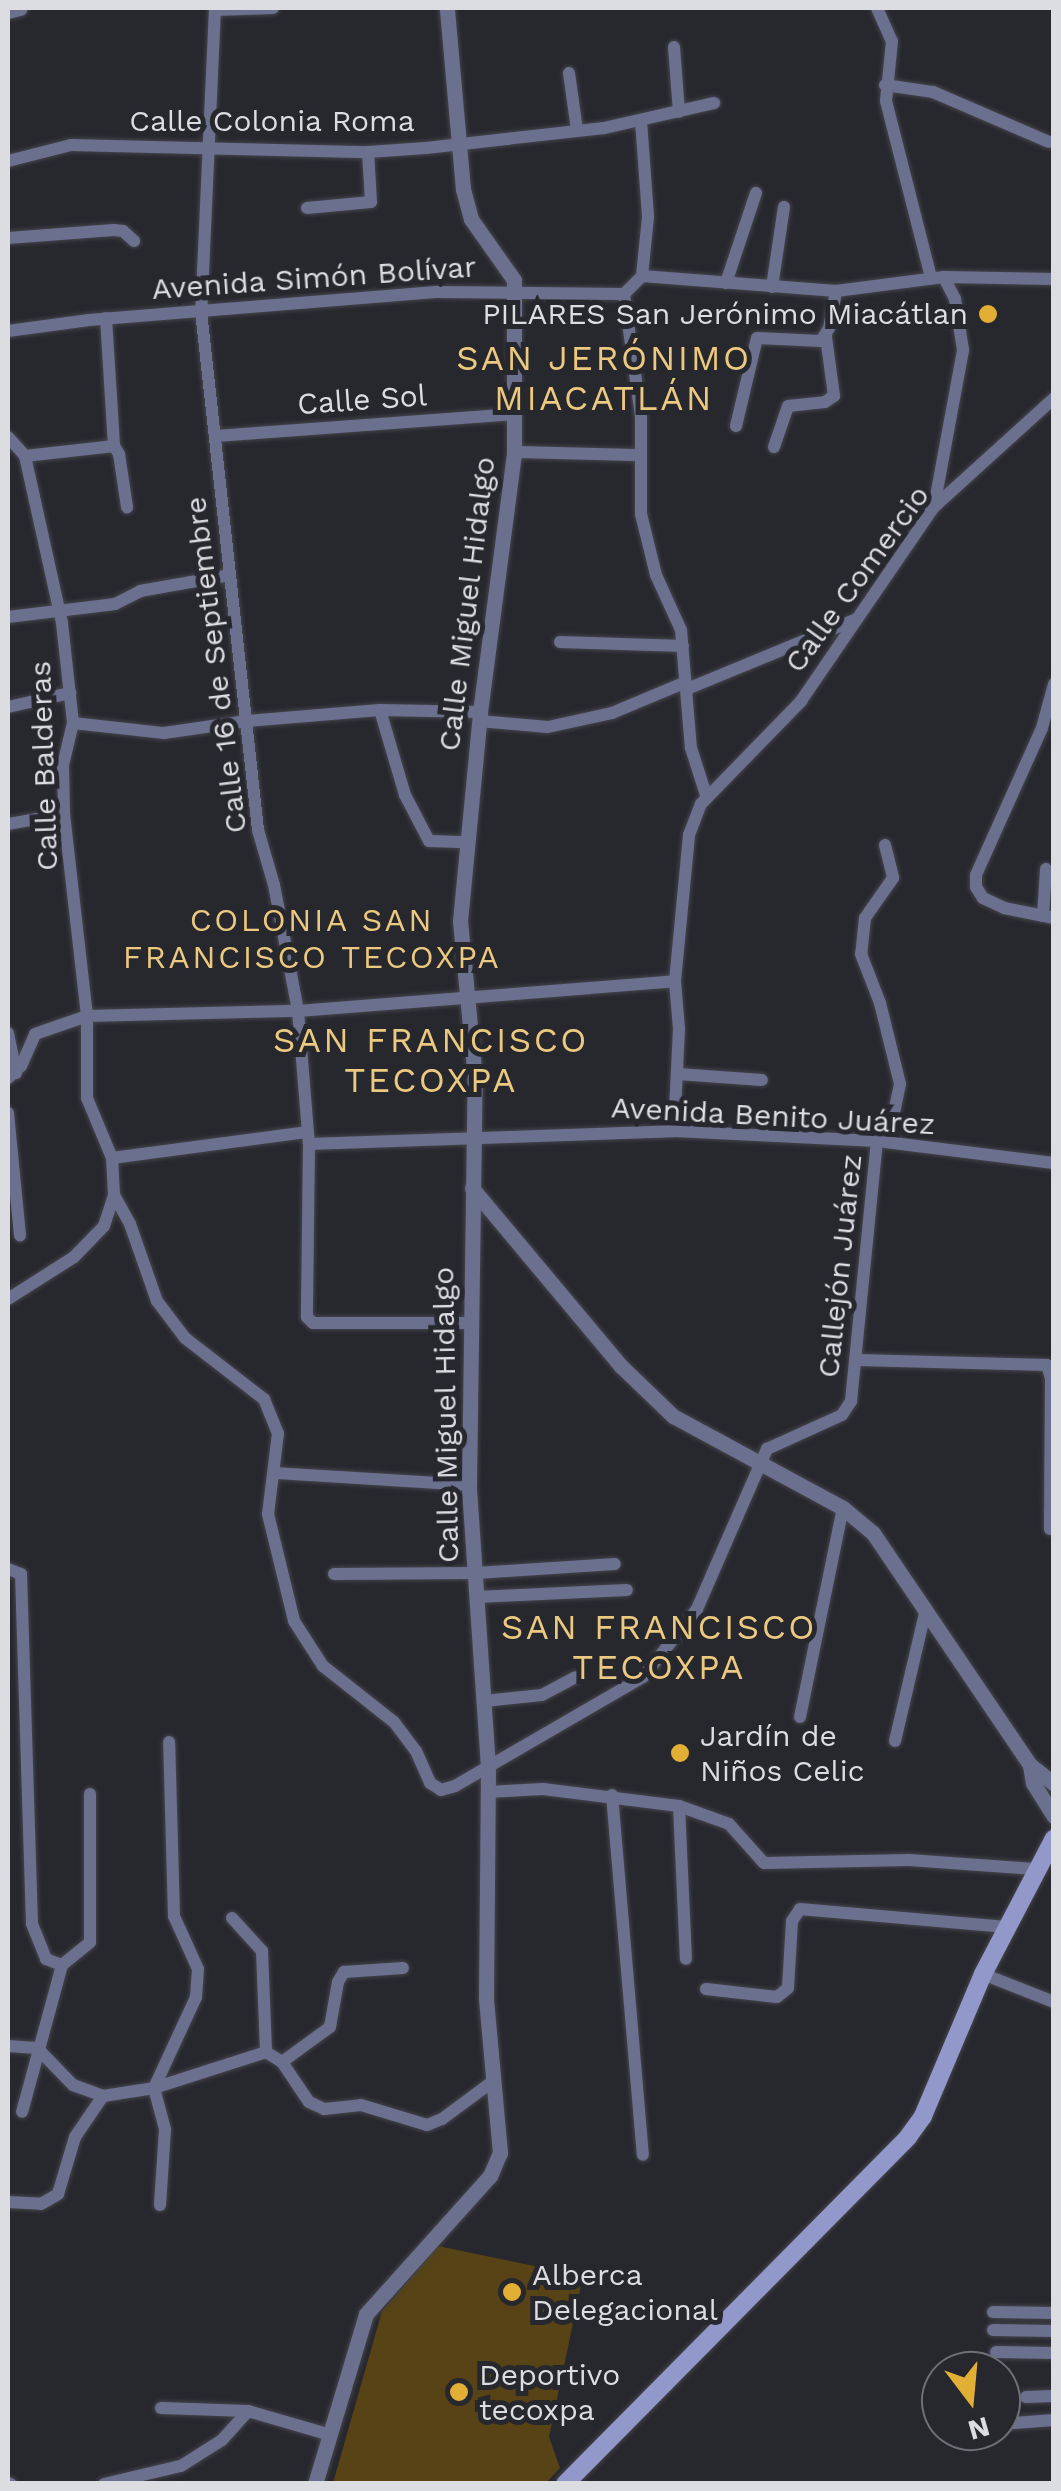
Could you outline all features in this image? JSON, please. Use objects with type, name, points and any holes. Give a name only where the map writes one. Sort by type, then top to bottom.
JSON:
[{"type":"main road","points":[[565,2484],[908,2137],[922,2116],[1006,1926],[1054,1838]]},
{"type":"street","points":[[8,11],[20,8]]},
{"type":"street","points":[[215,9],[273,8]]},
{"type":"street","points":[[447,8],[470,219],[509,269],[514,290]]},
{"type":"street","points":[[877,8],[892,41],[885,85],[937,278],[959,315],[963,350],[934,507]]},
{"type":"street","name":"Calle 16 de Septiembre","points":[[215,9],[201,311],[258,830],[274,884],[298,1012],[308,1138],[306,1309],[313,1323],[470,1323]]},
{"type":"street","points":[[674,47],[679,112]]},
{"type":"street","points":[[569,73],[577,130]]},
{"type":"street","points":[[885,85],[933,92],[1049,142]]},
{"type":"street","name":"Calle Colonia Roma","points":[[8,161],[72,145],[368,152],[641,122],[714,103]]},
{"type":"street","points":[[641,122],[648,217],[642,276],[624,294],[640,417],[641,514],[651,559],[676,615],[683,646],[691,748],[706,794],[688,835],[675,982],[678,1074],[674,1131]]},
{"type":"street","points":[[307,208],[371,202],[368,152]]},
{"type":"street","points":[[726,284],[756,193]]},
{"type":"street","points":[[772,286],[784,207]]},
{"type":"street","points":[[8,238],[124,230],[134,241]]},
{"type":"street","points":[[642,276],[836,291],[937,278],[1054,279]]},
{"type":"street","name":"Calle Miguel Hidalgo","points":[[314,2484],[366,2314],[498,2165],[486,1998],[488,1767],[469,1485],[475,1079],[460,920],[480,717],[514,452],[514,290]]},
{"type":"street","points":[[774,447],[788,406],[825,402],[834,396],[826,337],[836,291]]},
{"type":"street","name":"Avenida Simón Bolívar","points":[[8,331],[106,318],[438,292],[624,294]]},
{"type":"street","points":[[106,318],[114,446],[120,454],[127,507]]},
{"type":"street","points":[[736,426],[757,338],[813,342],[826,337]]},
{"type":"street","name":"Calle Comercio","points":[[706,794],[800,701],[934,507],[1054,398]]},
{"type":"street","name":"Calle Sol","points":[[216,436],[513,414]]},
{"type":"street","name":"Calle Balderas","points":[[8,437],[24,456],[58,610],[70,693],[73,723],[63,765],[64,814],[88,1016],[87,1098],[112,1158],[114,1194]]},
{"type":"street","points":[[24,456],[114,446]]},
{"type":"street","points":[[514,452],[638,455]]},
{"type":"street","points":[[8,617],[115,604],[140,591],[230,576]]},
{"type":"street","points":[[73,723],[164,734],[247,721],[380,710],[480,717],[548,727],[612,712],[687,686],[859,618]]},
{"type":"street","points":[[560,642],[683,646]]},
{"type":"street","points":[[1046,869],[1048,917],[1004,908],[983,898],[976,888],[976,875],[1042,728],[1054,684]]},
{"type":"street","points":[[8,706],[70,693]]},
{"type":"street","points":[[380,710],[405,795],[429,841],[467,842]]},
{"type":"street","points":[[8,824],[64,814]]},
{"type":"street","name":"Callejón Juárez","points":[[760,1462],[772,1444],[842,1414],[851,1401],[883,1142],[900,1084],[880,1003],[861,954],[864,918],[892,878],[885,845]]},
{"type":"street","points":[[12,1075],[35,1034],[88,1016],[298,1012],[675,982]]},
{"type":"street","points":[[8,1033],[12,1075]]},
{"type":"street","points":[[678,1074],[762,1080]]},
{"type":"street","points":[[8,1113],[20,1235]]},
{"type":"street","name":"Avenida Benito Juárez","points":[[112,1158],[308,1138],[674,1131],[883,1142],[1054,1162]]},
{"type":"street","points":[[472,1188],[621,1366],[673,1416],[842,1508],[873,1533],[1030,1765],[1054,1784]]},
{"type":"street","points":[[114,1194],[130,1224],[156,1301],[185,1338],[264,1399],[278,1434],[268,1514],[294,1622],[323,1666],[394,1722],[416,1750],[430,1783],[441,1790],[643,1677],[697,1609],[760,1462]]},
{"type":"street","points":[[8,1299],[91,1244],[111,1211],[114,1194]]},
{"type":"street","points":[[858,1360],[1046,1365],[1051,1378],[1050,1529]]},
{"type":"street","points":[[275,1473],[469,1485]]},
{"type":"street","points":[[800,1716],[842,1508]]},
{"type":"street","points":[[334,1574],[476,1574],[615,1564]]},
{"type":"street","points":[[8,1568],[21,1574],[32,1924],[46,1959],[62,1965]]},
{"type":"street","points":[[476,1596],[627,1590]]},
{"type":"street","points":[[895,1741],[926,1608]]},
{"type":"street","points":[[484,1701],[542,1696],[576,1677]]},
{"type":"street","points":[[160,2206],[165,2129],[154,2088],[196,1997],[198,1970],[174,1916],[169,1742]]},
{"type":"street","points":[[1030,1765],[1033,1783],[1054,1816]]},
{"type":"street","points":[[487,1792],[543,1789],[678,1806],[730,1824],[764,1863],[908,1860],[1035,1868]]},
{"type":"street","points":[[22,2112],[62,1965],[90,1942],[90,1794]]},
{"type":"street","points":[[612,1795],[643,2155]]},
{"type":"street","points":[[678,1806],[686,1959]]},
{"type":"street","points":[[706,1990],[777,1997],[788,1988],[792,1921],[800,1909],[1006,1926]]},
{"type":"street","points":[[232,1918],[262,1951],[266,2052]]},
{"type":"street","points":[[282,2062],[330,2027],[338,1982],[344,1972],[404,1968]]},
{"type":"street","points":[[983,1974],[1054,2002]]},
{"type":"street","points":[[8,2046],[37,2048],[73,2085],[103,2096],[154,2088],[266,2052],[282,2062],[308,2102],[324,2108],[361,2105],[427,2124],[442,2119],[492,2082]]},
{"type":"street","points":[[8,2202],[41,2204],[58,2194],[74,2137],[103,2096]]},
{"type":"street","points":[[993,2312],[1054,2313]]},
{"type":"street","points":[[993,2330],[1054,2332]]},
{"type":"street","points":[[1021,2352],[1054,2353]]},
{"type":"street","points":[[1026,2396],[1054,2396]]},
{"type":"street","points":[[161,2408],[248,2412],[328,2434]]},
{"type":"street","points":[[104,2484],[181,2466],[222,2440],[248,2412]]},
{"type":"street","points":[[1021,2422],[1054,2420]]},
{"type":"shaded area","name":"Deportivo tecoxpa","points":[[438,2246],[583,2276],[549,2437],[560,2468],[546,2483],[333,2483],[382,2311]]},
{"type":"place","name":"PILARES San Jerónimo Miacátlan","points":[[988,314]]},
{"type":"place","name":"Jardín de Niños Celic","points":[[680,1753]]},
{"type":"place","name":"Alberca Delegacional","points":[[512,2292]]},
{"type":"place","name":"Deportivo tecoxpa","points":[[459,2392]]},
{"type":"district","name":"SAN JERÓNIMO MIACATLÁN","points":[[604,378]]},
{"type":"district","name":"COLONIA SAN FRANCISCO TECOXPA","points":[[312,940]]},
{"type":"district","name":"SAN FRANCISCO TECOXPA","points":[[431,1060]]},
{"type":"district","name":"SAN FRANCISCO TECOXPA","points":[[659,1647]]}]
